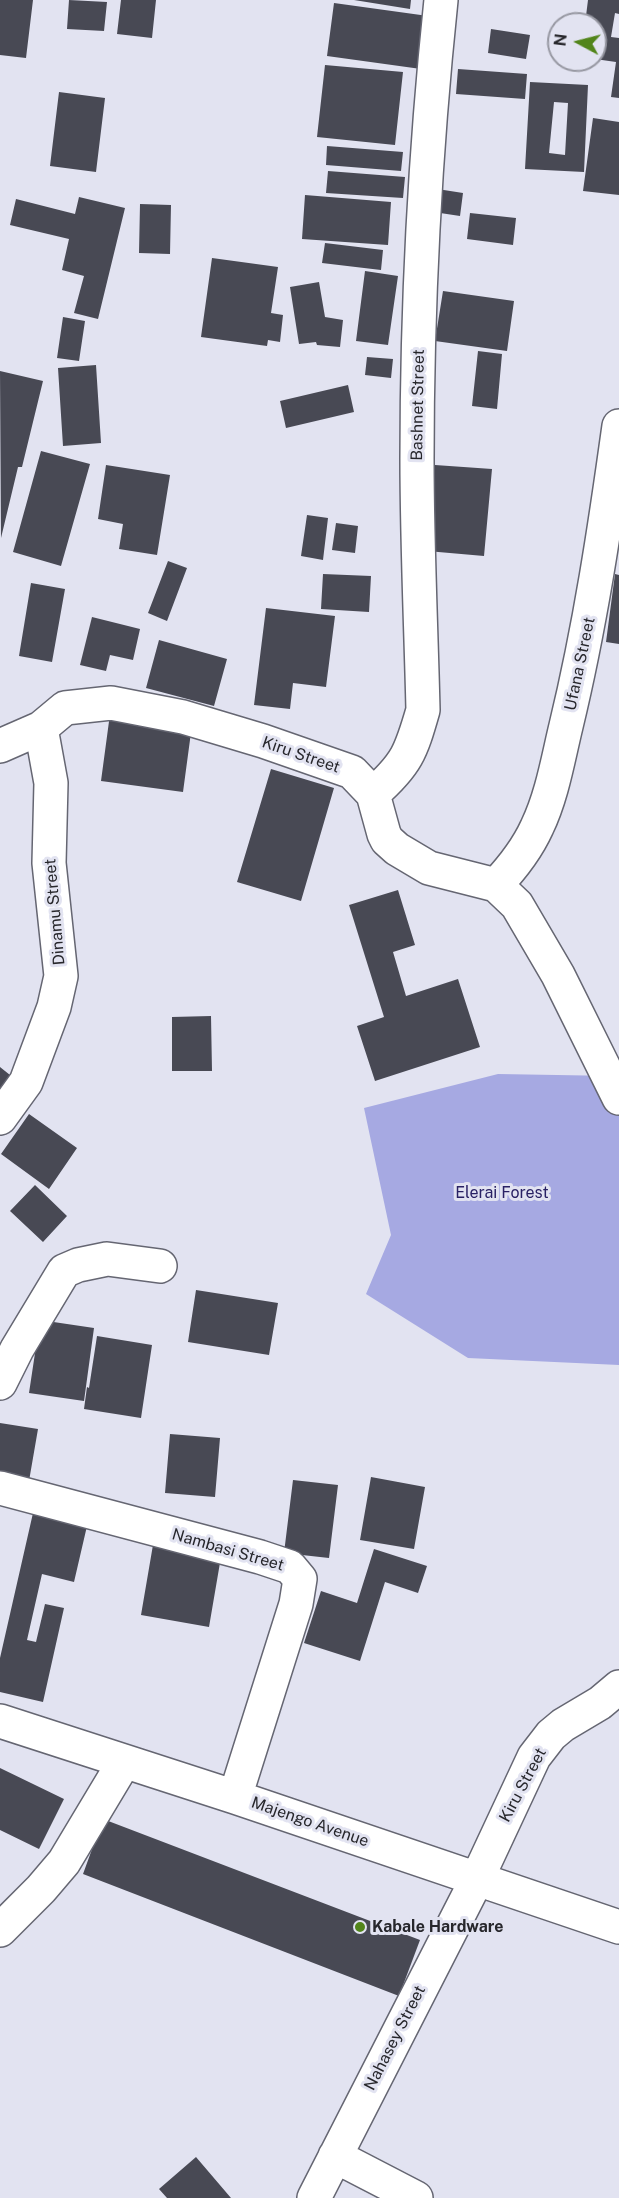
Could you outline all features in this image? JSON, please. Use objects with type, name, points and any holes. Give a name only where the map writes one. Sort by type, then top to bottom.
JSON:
[{"type":"street","name":"Bashnet Street","points":[[373,794],[394,776],[412,749],[423,710],[417,460],[421,250],[441,0]]},
{"type":"street","name":"Ufana Street","points":[[495,885],[514,867],[525,850],[538,825],[554,774],[574,696],[594,597],[619,426]]},
{"type":"street","name":"Kiru Street","points":[[0,746],[41,728],[65,708],[111,703],[183,717],[263,741],[352,772],[373,794],[384,834],[397,849],[429,868],[495,885]]},
{"type":"street","name":"Dinamu Street","points":[[0,1118],[26,1082],[54,1007],[61,976],[49,863],[51,783],[41,728]]},
{"type":"street","points":[[495,885],[509,896],[526,920],[558,975],[619,1098]]},
{"type":"street","points":[[0,1383],[17,1349],[64,1271],[78,1264],[107,1259],[160,1266]]},
{"type":"street","name":"Nambasi Street","points":[[0,1488],[260,1557],[290,1567],[300,1579],[296,1604],[235,1797]]},
{"type":"street","name":"Kiru Street","points":[[477,1879],[534,1757],[557,1730],[600,1703],[619,1687]]},
{"type":"street","name":"Majengo Avenue","points":[[0,1720],[619,1927]]},
{"type":"street","points":[[0,1930],[64,1862],[124,1762]]},
{"type":"street","name":"Nahasey Street","points":[[314,2198],[477,1879]]},
{"type":"street","points":[[335,2156],[416,2198]]},
{"type":"green space","name":"Elerai Forest","points":[[498,1074],[615,1076],[619,1080],[619,1365],[468,1358],[366,1294],[391,1235],[364,1108]]},
{"type":"building","points":[[0,0],[33,0],[26,58],[0,55]]},
{"type":"building","points":[[69,0],[107,2],[104,31],[67,29]]},
{"type":"building","points":[[121,0],[156,0],[152,38],[117,34]]},
{"type":"building","points":[[354,0],[411,0],[410,9]]},
{"type":"building","points":[[588,0],[619,0],[619,14],[615,13],[611,37],[619,38],[619,98],[611,97],[616,62],[607,61],[607,12],[586,12]]},
{"type":"building","points":[[334,3],[428,16],[421,69],[327,56]]},
{"type":"building","points":[[491,29],[530,35],[526,59],[488,53]]},
{"type":"building","points":[[325,65],[403,72],[395,145],[317,137]]},
{"type":"building","points":[[458,69],[527,74],[525,99],[456,94]]},
{"type":"building","points":[[530,82],[588,85],[584,172],[525,169]],"holes":[[[554,102],[568,103],[565,155],[549,153]]]},
{"type":"building","points":[[59,92],[105,98],[96,172],[50,166]]},
{"type":"building","points":[[593,118],[619,122],[619,195],[583,191]]},
{"type":"building","points":[[327,146],[403,152],[401,171],[326,165]]},
{"type":"building","points":[[328,171],[405,177],[403,198],[326,193]]},
{"type":"building","points":[[431,188],[463,193],[460,216],[427,211]]},
{"type":"building","points":[[305,195],[391,202],[388,245],[302,239]]},
{"type":"building","points":[[79,197],[125,208],[98,319],[74,313],[84,276],[62,270],[69,239],[10,225],[16,199],[75,214]]},
{"type":"building","points":[[140,204],[171,205],[170,254],[139,253]]},
{"type":"building","points":[[470,213],[516,218],[513,245],[467,239]]},
{"type":"building","points":[[325,243],[383,250],[381,270],[322,263]]},
{"type":"building","points":[[212,258],[278,267],[271,313],[283,315],[280,342],[268,340],[267,346],[201,337]]},
{"type":"building","points":[[365,271],[398,276],[388,345],[356,341]]},
{"type":"building","points":[[319,282],[325,317],[343,320],[340,347],[317,345],[316,342],[299,344],[290,287]]},
{"type":"building","points":[[443,291],[514,301],[507,351],[435,341]]},
{"type":"building","points":[[63,317],[85,321],[79,361],[57,358]]},
{"type":"building","points":[[478,351],[502,354],[497,409],[472,406]]},
{"type":"building","points":[[367,357],[393,359],[391,378],[365,375]]},
{"type":"building","points":[[96,365],[101,443],[63,446],[58,368]]},
{"type":"building","points":[[0,371],[43,381],[22,467],[18,467],[1,538]]},
{"type":"building","points":[[348,385],[354,412],[286,428],[280,401]]},
{"type":"building","points":[[41,451],[90,464],[61,566],[13,552]]},
{"type":"building","points":[[106,465],[170,475],[157,555],[119,549],[123,524],[98,519]]},
{"type":"building","points":[[435,465],[492,469],[484,556],[427,551]]},
{"type":"building","points":[[307,515],[328,518],[323,560],[301,556]]},
{"type":"building","points":[[336,523],[358,526],[355,553],[332,550]]},
{"type":"building","points":[[168,561],[187,568],[167,621],[148,613]]},
{"type":"building","points":[[323,574],[371,576],[369,612],[321,609]]},
{"type":"building","points":[[615,574],[619,575],[619,644],[606,642]]},
{"type":"building","points":[[31,583],[65,589],[52,662],[19,656]]},
{"type":"building","points":[[266,608],[335,616],[326,687],[293,683],[290,709],[254,705]]},
{"type":"building","points":[[92,617],[140,629],[133,660],[110,655],[106,671],[80,665]]},
{"type":"building","points":[[159,640],[227,659],[214,706],[146,688]]},
{"type":"building","points":[[110,714],[192,725],[183,792],[101,781]]},
{"type":"building","points":[[271,769],[334,788],[301,901],[237,882]]},
{"type":"building","points":[[398,890],[415,945],[393,952],[406,996],[458,979],[480,1047],[375,1081],[357,1026],[384,1017],[349,905]]},
{"type":"building","points":[[211,1016],[212,1071],[172,1071],[172,1017]]},
{"type":"building","points":[[0,1067],[15,1079],[0,1098]]},
{"type":"building","points":[[29,1114],[77,1148],[49,1189],[1,1154]]},
{"type":"building","points":[[35,1185],[67,1216],[43,1242],[10,1211]]},
{"type":"building","points":[[196,1290],[278,1303],[269,1355],[188,1342]]},
{"type":"building","points":[[40,1320],[94,1328],[84,1401],[29,1393]]},
{"type":"building","points":[[97,1336],[152,1345],[141,1418],[84,1409]]},
{"type":"building","points":[[0,1423],[38,1429],[29,1481],[0,1475]]},
{"type":"building","points":[[170,1434],[220,1438],[215,1497],[165,1493]]},
{"type":"building","points":[[371,1477],[425,1487],[414,1549],[360,1540]]},
{"type":"building","points":[[293,1480],[338,1485],[329,1558],[284,1553]]},
{"type":"building","points":[[33,1513],[87,1526],[74,1582],[42,1574],[27,1640],[36,1642],[45,1604],[64,1608],[43,1702],[0,1692],[0,1658]]},
{"type":"building","points":[[154,1539],[222,1551],[209,1627],[141,1615]]},
{"type":"building","points":[[374,1549],[427,1566],[418,1593],[385,1582],[360,1661],[304,1643],[321,1591],[357,1603]]},
{"type":"building","points":[[0,1768],[64,1799],[39,1849],[0,1830]]},
{"type":"building","points":[[103,1819],[420,1940],[399,1996],[83,1874]]},
{"type":"building","points":[[196,2157],[231,2198],[167,2198],[159,2189]]},
{"type":"place","name":"Kabale Hardware","points":[[360,1927]]}]
